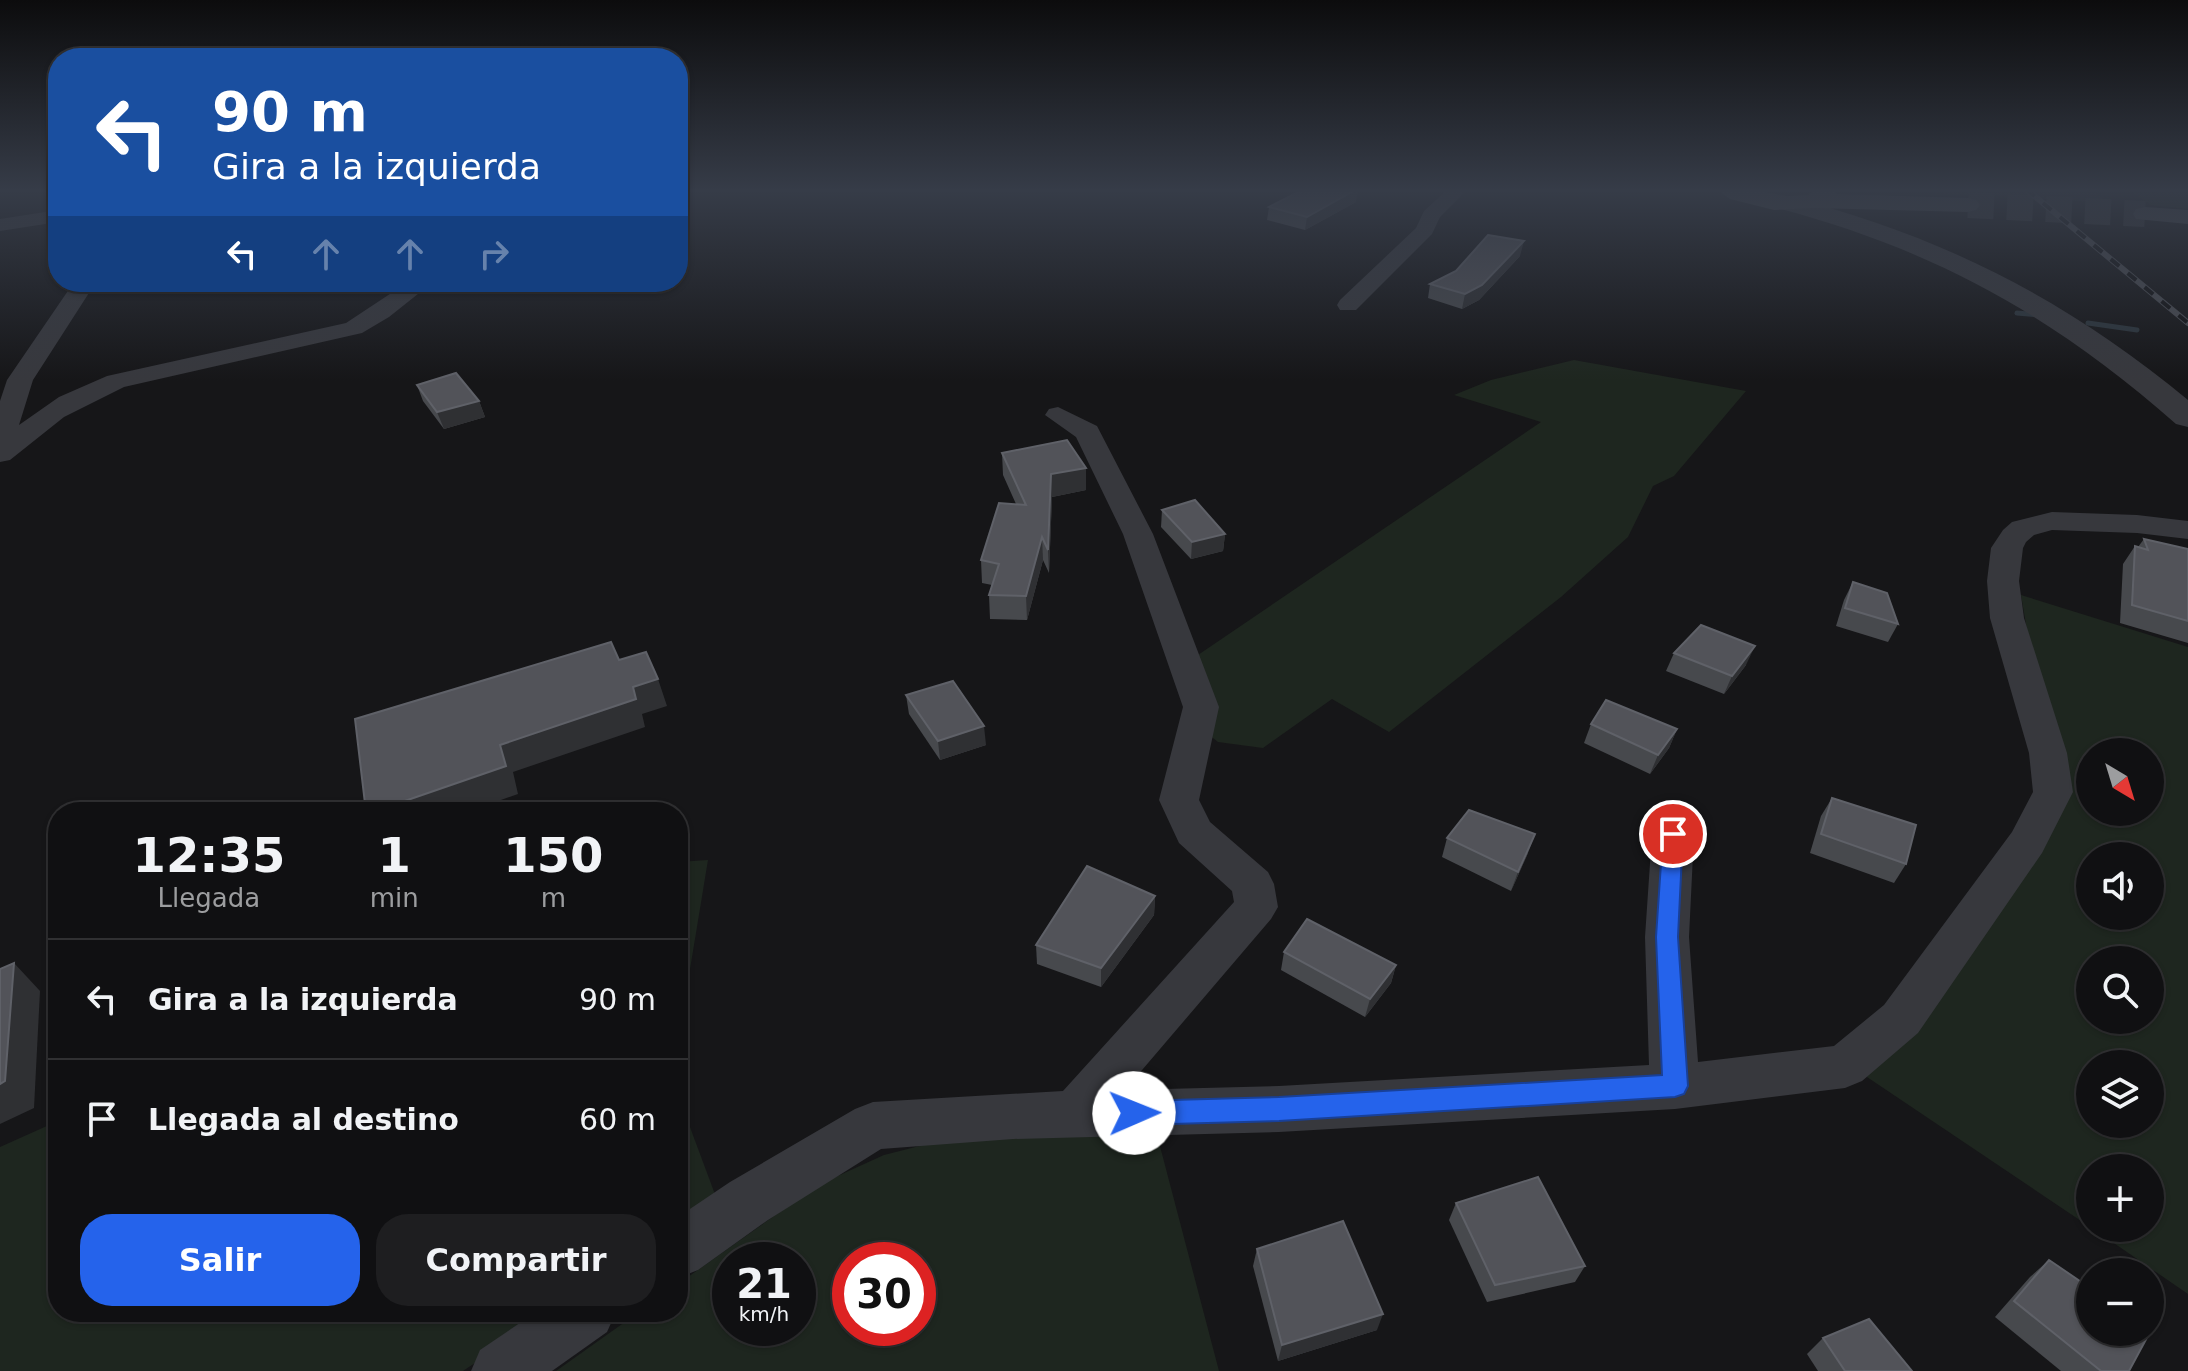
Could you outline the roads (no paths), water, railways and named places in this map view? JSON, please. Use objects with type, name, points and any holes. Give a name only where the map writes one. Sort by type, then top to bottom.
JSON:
[{"type":"street","points":[[1348,305],[1403,253]]},
{"type":"street","points":[[1934,253],[1991,279],[2083,333],[2188,417]]},
{"type":"street","points":[[1942,253],[2009,285],[2109,346],[2188,410]]},
{"type":"street","points":[[0,440],[20,380],[78,292]]},
{"type":"street","points":[[0,454],[52,410],[87,391],[116,381],[354,328],[407,292]]},
{"type":"street","points":[[1058,415],[1087,432],[1138,534],[1201,707],[1179,800],[1194,832],[1253,884],[1256,907],[1076,1114]]},
{"type":"street","points":[[688,1243],[749,1201],[873,1126],[1076,1114],[1279,1109],[1675,1086],[1845,1066],[1901,1019],[2027,842],[2053,792],[2048,753],[2007,618],[2003,581],[2007,548],[2014,537],[2023,528],[2052,521],[2137,524],[2188,530]]},
{"type":"street","points":[[1673,834],[1667,937],[1675,1086]]},
{"type":"street","points":[[501,1371],[572,1322]]},
{"type":"waterway","points":[[2017,313],[2041,315]]},
{"type":"waterway","points":[[2088,323],[2137,330]]},
{"type":"railway","points":[[2103,253],[2188,323]]}]
